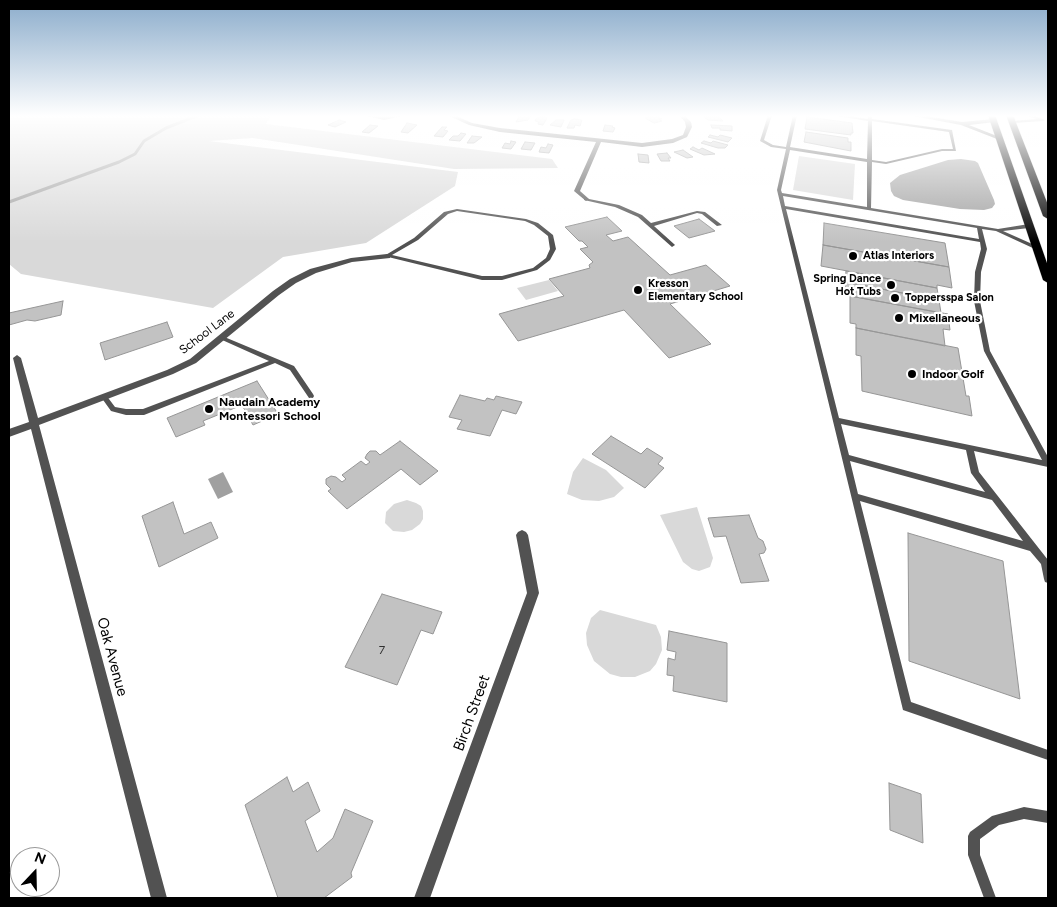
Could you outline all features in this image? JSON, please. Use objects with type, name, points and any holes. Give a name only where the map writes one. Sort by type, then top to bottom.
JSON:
[{"type":"highway","points":[[1006,157],[1048,280]]},
{"type":"highway","points":[[1025,157],[1048,216]]},
{"type":"street","points":[[586,199],[578,191],[592,157]]},
{"type":"street","name":"School Lane","points":[[9,434],[170,372],[193,361],[276,293],[299,277],[336,263],[386,256]]},
{"type":"street","name":"Oak Avenue","points":[[16,358],[158,898]]},
{"type":"street","name":"Birch Street","points":[[422,898],[533,592],[522,535]]},
{"type":"lane","points":[[786,157],[778,190],[907,706],[1048,755]]},
{"type":"lane","points":[[850,157],[886,163],[910,157]]},
{"type":"lane","points":[[869,209],[870,160]]},
{"type":"lane","points":[[780,194],[996,230],[1037,248]]},
{"type":"lane","points":[[586,199],[630,210],[651,225],[672,246]]},
{"type":"lane","points":[[783,207],[982,241]]},
{"type":"lane","points":[[456,210],[526,220],[544,229],[550,235],[553,244],[553,249],[548,259],[541,266],[527,273],[502,278],[482,278],[386,256],[416,239],[446,213],[456,210]]},
{"type":"lane","points":[[651,225],[697,212],[720,226]]},
{"type":"lane","points":[[996,230],[1029,226]]},
{"type":"lane","points":[[979,227],[984,249],[978,272],[977,301],[987,351],[1048,464]]},
{"type":"lane","points":[[222,338],[292,368],[312,396]]},
{"type":"lane","points":[[104,397],[113,409],[126,412],[144,412],[274,361]]},
{"type":"lane","points":[[836,420],[1048,464]]},
{"type":"lane","points":[[969,448],[975,473],[1045,563],[1048,579]]},
{"type":"lane","points":[[845,457],[995,498]]},
{"type":"lane","points":[[855,496],[1034,548]]},
{"type":"lane","points":[[990,898],[974,854],[974,836],[996,820],[1014,815],[1024,813],[1048,817]]},
{"type":"shaded area","points":[[9,157],[340,157],[458,172],[455,186],[366,243],[283,257],[213,308],[21,274],[9,264]]},
{"type":"shaded area","points":[[378,157],[538,157],[552,159],[558,168],[454,169]]},
{"type":"shaded area","points":[[799,157],[855,164],[853,200],[793,190]]},
{"type":"shaded area","points":[[961,159],[978,163],[994,200],[995,204],[992,208],[984,210],[960,209],[903,200],[894,196],[891,191],[890,183],[900,175],[948,160]]},
{"type":"shaded area","points":[[549,280],[558,291],[526,300],[517,288]]},
{"type":"shaded area","points":[[583,458],[606,470],[624,488],[614,497],[599,501],[582,500],[567,494],[573,472]]},
{"type":"shaded area","points":[[223,472],[233,492],[218,499],[208,479]]},
{"type":"shaded area","points":[[407,500],[421,506],[423,519],[412,530],[404,532],[393,531],[385,523],[386,512],[394,504]]},
{"type":"shaded area","points":[[697,507],[713,558],[710,567],[699,571],[692,569],[683,562],[660,515]]},
{"type":"shaded area","points":[[600,610],[656,625],[661,637],[662,650],[656,664],[650,671],[635,677],[621,677],[610,674],[594,661],[587,645],[586,633],[591,618]]},
{"type":"building","points":[[638,157],[648,157],[649,163],[639,162]]},
{"type":"building","points":[[659,157],[671,158],[668,158],[670,161],[661,161]]},
{"type":"building","name":"Kresson Elementary School","points":[[607,217],[622,231],[606,235],[613,241],[628,237],[670,275],[706,265],[730,286],[670,304],[711,344],[669,358],[624,310],[518,341],[499,314],[564,296],[549,279],[590,268],[589,265],[593,262],[580,249],[588,247],[565,227]]},
{"type":"building","points":[[699,219],[715,231],[689,238],[674,226]]},
{"type":"building","points":[[824,223],[945,243],[949,267],[823,245]]},
{"type":"building","name":"Atlas Interiors","points":[[823,245],[949,267],[952,288],[937,285],[937,288],[821,266]]},
{"type":"building","name":"Spring Dance Hot Tubs","points":[[846,271],[937,288],[939,300],[845,282]]},
{"type":"building","name":"Toppersspa Salon","points":[[845,282],[939,300],[941,313],[845,295]]},
{"type":"building","name":"Mixellaneous","points":[[850,296],[948,314],[950,330],[943,329],[945,346],[856,328],[856,324],[850,323]]},
{"type":"building","points":[[63,301],[61,315],[35,321],[27,320],[9,325],[9,313]]},
{"type":"building","points":[[167,322],[173,337],[105,360],[100,343]]},
{"type":"building","name":"Indoor Golf","points":[[856,328],[958,348],[966,396],[969,396],[972,416],[862,391],[861,356],[856,355]]},
{"type":"building","name":"Naudain Academy Montessori School","points":[[257,381],[278,414],[253,425],[242,405],[203,421],[205,425],[176,437],[167,418]]},
{"type":"building","points":[[460,395],[485,401],[487,398],[494,400],[496,396],[522,402],[516,414],[502,410],[490,436],[457,429],[462,420],[449,417]]},
{"type":"building","points":[[611,436],[641,454],[647,448],[663,458],[658,464],[664,468],[645,488],[592,454]]},
{"type":"building","points":[[400,441],[438,471],[420,485],[401,469],[347,509],[328,491],[331,489],[326,484],[326,479],[331,476],[336,477],[342,482],[346,479],[342,475],[361,461],[366,465],[370,462],[365,458],[370,451],[376,451],[380,455]]},
{"type":"building","points":[[173,502],[184,534],[211,522],[218,538],[159,567],[142,516]]},
{"type":"building","points":[[749,515],[758,538],[763,541],[766,549],[764,553],[759,554],[769,581],[741,583],[726,536],[714,537],[708,518]]},
{"type":"building","points":[[908,533],[1003,561],[1020,699],[909,661]]},
{"type":"building","points":[[382,594],[442,612],[433,634],[421,630],[397,685],[345,667]]},
{"type":"building","points":[[669,631],[727,643],[727,702],[673,691],[674,676],[667,675],[668,658],[675,660],[676,652],[667,650]]},
{"type":"building","points":[[287,777],[293,792],[308,782],[320,811],[305,821],[317,852],[333,838],[345,809],[373,821],[351,873],[352,877],[324,898],[278,898],[245,805]]},
{"type":"building","points":[[889,783],[921,794],[923,843],[890,830]]},
{"type":"waterway","points":[[9,202],[128,157]]},
{"type":"place","name":"Atlas Interiors","points":[[853,256]]},
{"type":"place","name":"Spring Dance Hot Tubs","points":[[891,285]]},
{"type":"place","name":"Kresson Elementary School","points":[[638,290]]},
{"type":"place","name":"Toppersspa Salon","points":[[895,298]]},
{"type":"place","name":"Mixellaneous","points":[[899,318]]},
{"type":"place","name":"Indoor Golf","points":[[912,374]]},
{"type":"place","name":"Naudain Academy Montessori School","points":[[209,409]]}]
